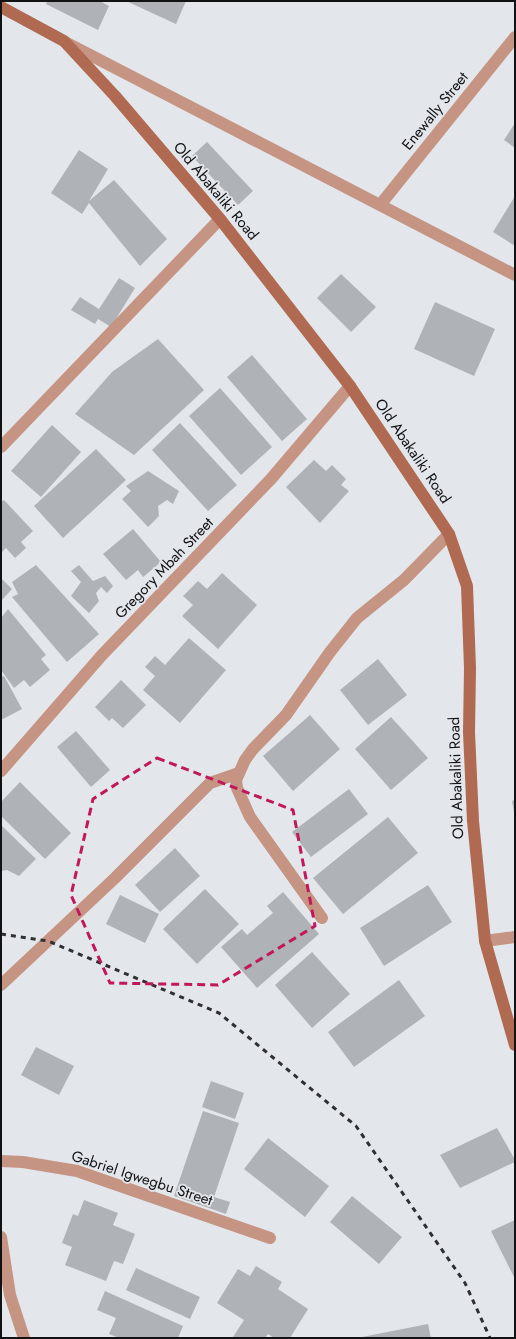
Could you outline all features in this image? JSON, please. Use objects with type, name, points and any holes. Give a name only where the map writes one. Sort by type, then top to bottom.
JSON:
[{"type":"main road","name":"Old Abakaliki Road","points":[[1,7],[64,42],[115,96],[220,219],[350,386],[449,534],[466,586],[470,668],[469,732],[473,821],[485,941],[515,1045]]},
{"type":"street","name":"Enewally Street","points":[[380,205],[515,37]]},
{"type":"street","points":[[64,42],[515,274]]},
{"type":"street","points":[[1,447],[220,219]]},
{"type":"street","name":"Gregory Mbah Street","points":[[1,771],[102,655],[271,479],[350,386]]},
{"type":"street","points":[[322,918],[250,817],[237,788],[236,780],[245,760],[286,715],[330,652],[357,618],[404,580],[449,534]]},
{"type":"street","points":[[1,986],[116,878],[210,783],[239,773]]},
{"type":"street","points":[[485,941],[515,937]]},
{"type":"street","name":"Gabriel Igwegbu Street","points":[[1,1161],[23,1162],[78,1171],[270,1238]]},
{"type":"street","points":[[1,1237],[10,1295],[24,1338]]},
{"type":"highlighted area","points":[[157,758],[293,810],[315,926],[218,985],[110,983],[71,895],[93,799]]},
{"type":"building","points":[[47,1],[100,1],[109,6],[98,30],[46,4]]},
{"type":"building","points":[[126,1],[186,1],[176,24]]},
{"type":"building","points":[[515,123],[515,148],[504,140]]},
{"type":"building","points":[[207,142],[253,191],[238,205],[192,156]]},
{"type":"building","points":[[79,150],[108,169],[89,201],[114,180],[167,239],[140,266],[89,203],[82,214],[51,193]]},
{"type":"building","points":[[515,196],[515,246],[493,232]]},
{"type":"building","points":[[341,274],[376,307],[351,332],[317,298]]},
{"type":"building","points":[[119,278],[135,288],[111,327],[98,319],[95,324],[71,310],[80,297],[99,309]]},
{"type":"building","points":[[435,302],[495,329],[474,376],[414,349]]},
{"type":"building","points":[[158,339],[204,390],[134,455],[75,414],[112,372]]},
{"type":"building","points":[[252,355],[307,419],[282,441],[227,377]]},
{"type":"building","points":[[220,388],[272,447],[241,475],[189,416]]},
{"type":"building","points":[[180,423],[237,485],[208,511],[152,450]]},
{"type":"building","points":[[52,425],[81,452],[41,497],[11,471]]},
{"type":"building","points":[[96,449],[126,480],[63,538],[34,506]]},
{"type":"building","points":[[314,460],[326,471],[332,465],[346,479],[341,485],[349,491],[320,523],[286,487]]},
{"type":"building","points":[[148,471],[179,491],[173,504],[167,500],[158,506],[159,516],[148,527],[122,499],[131,491],[126,486]]},
{"type":"building","points":[[4,500],[33,531],[21,542],[26,548],[15,558],[6,548],[1,553],[1,502]]},
{"type":"building","points":[[133,529],[161,562],[143,577],[138,570],[126,580],[103,554]]},
{"type":"building","points":[[36,565],[99,634],[67,662],[12,597],[18,594],[12,582]]},
{"type":"building","points":[[79,565],[93,581],[105,576],[113,586],[107,593],[101,587],[96,593],[99,601],[89,613],[71,596],[81,582],[71,571]]},
{"type":"building","points":[[222,573],[257,605],[218,649],[182,616],[193,605],[183,596],[198,581],[207,589]]},
{"type":"building","points":[[1,578],[12,589],[1,601]]},
{"type":"building","points":[[8,609],[46,655],[41,659],[50,670],[30,687],[24,680],[14,688],[1,670],[1,618]]},
{"type":"building","points":[[189,638],[226,670],[180,723],[143,690],[155,676],[145,667],[155,656],[165,665]]},
{"type":"building","points":[[378,659],[407,695],[368,725],[340,690]]},
{"type":"building","points":[[4,676],[22,709],[1,720],[1,677]]},
{"type":"building","points":[[121,680],[146,705],[123,728],[112,718],[109,721],[95,707]]},
{"type":"building","points":[[310,715],[340,749],[293,791],[263,756]]},
{"type":"building","points":[[391,717],[428,758],[391,790],[355,749]]},
{"type":"building","points":[[76,731],[110,770],[91,787],[57,747]]},
{"type":"building","points":[[20,782],[71,833],[45,859],[1,816],[1,802]]},
{"type":"building","points":[[349,789],[368,814],[311,857],[292,832]]},
{"type":"building","points":[[515,800],[515,812],[514,812],[512,801]]},
{"type":"building","points":[[388,817],[418,853],[343,914],[313,878]]},
{"type":"building","points":[[1,825],[36,859],[19,876],[7,870],[1,871]]},
{"type":"building","points":[[175,848],[200,876],[160,912],[135,885]]},
{"type":"building","points":[[428,885],[452,922],[384,966],[360,928]]},
{"type":"building","points":[[205,889],[239,924],[197,964],[163,929]]},
{"type":"building","points":[[283,892],[319,934],[257,988],[221,947],[242,929],[247,935],[273,913],[267,906]]},
{"type":"building","points":[[120,895],[159,914],[145,943],[106,924]]},
{"type":"building","points":[[312,952],[350,994],[312,1028],[275,985]]},
{"type":"building","points":[[399,980],[425,1016],[354,1067],[328,1032]]},
{"type":"building","points":[[36,1047],[74,1066],[59,1095],[21,1075]]},
{"type":"building","points":[[211,1081],[244,1093],[235,1119],[202,1107]]},
{"type":"building","points":[[203,1111],[239,1123],[214,1197],[230,1202],[226,1214],[174,1196]]},
{"type":"building","points":[[497,1128],[515,1162],[460,1188],[440,1155]]},
{"type":"building","points":[[268,1138],[329,1186],[305,1217],[244,1169]]},
{"type":"building","points":[[352,1196],[402,1237],[379,1264],[330,1222]]},
{"type":"building","points":[[84,1200],[118,1213],[113,1225],[135,1234],[123,1264],[114,1261],[106,1281],[65,1265],[72,1247],[62,1243],[73,1214],[78,1216]]},
{"type":"building","points":[[515,1220],[515,1279],[491,1231]]},
{"type":"building","points":[[256,1266],[282,1282],[278,1289],[308,1309],[290,1338],[274,1338],[268,1334],[265,1338],[233,1337],[244,1320],[217,1303],[238,1269],[250,1276]]},
{"type":"building","points":[[136,1268],[200,1297],[190,1319],[126,1290]]},
{"type":"building","points":[[105,1291],[183,1326],[178,1338],[119,1338],[109,1334],[116,1318],[97,1310]]},
{"type":"building","points":[[428,1324],[431,1338],[362,1338],[362,1337]]},
{"type":"railway","points":[[1,934],[48,941],[219,1013],[356,1126],[465,1283],[490,1338]]}]
